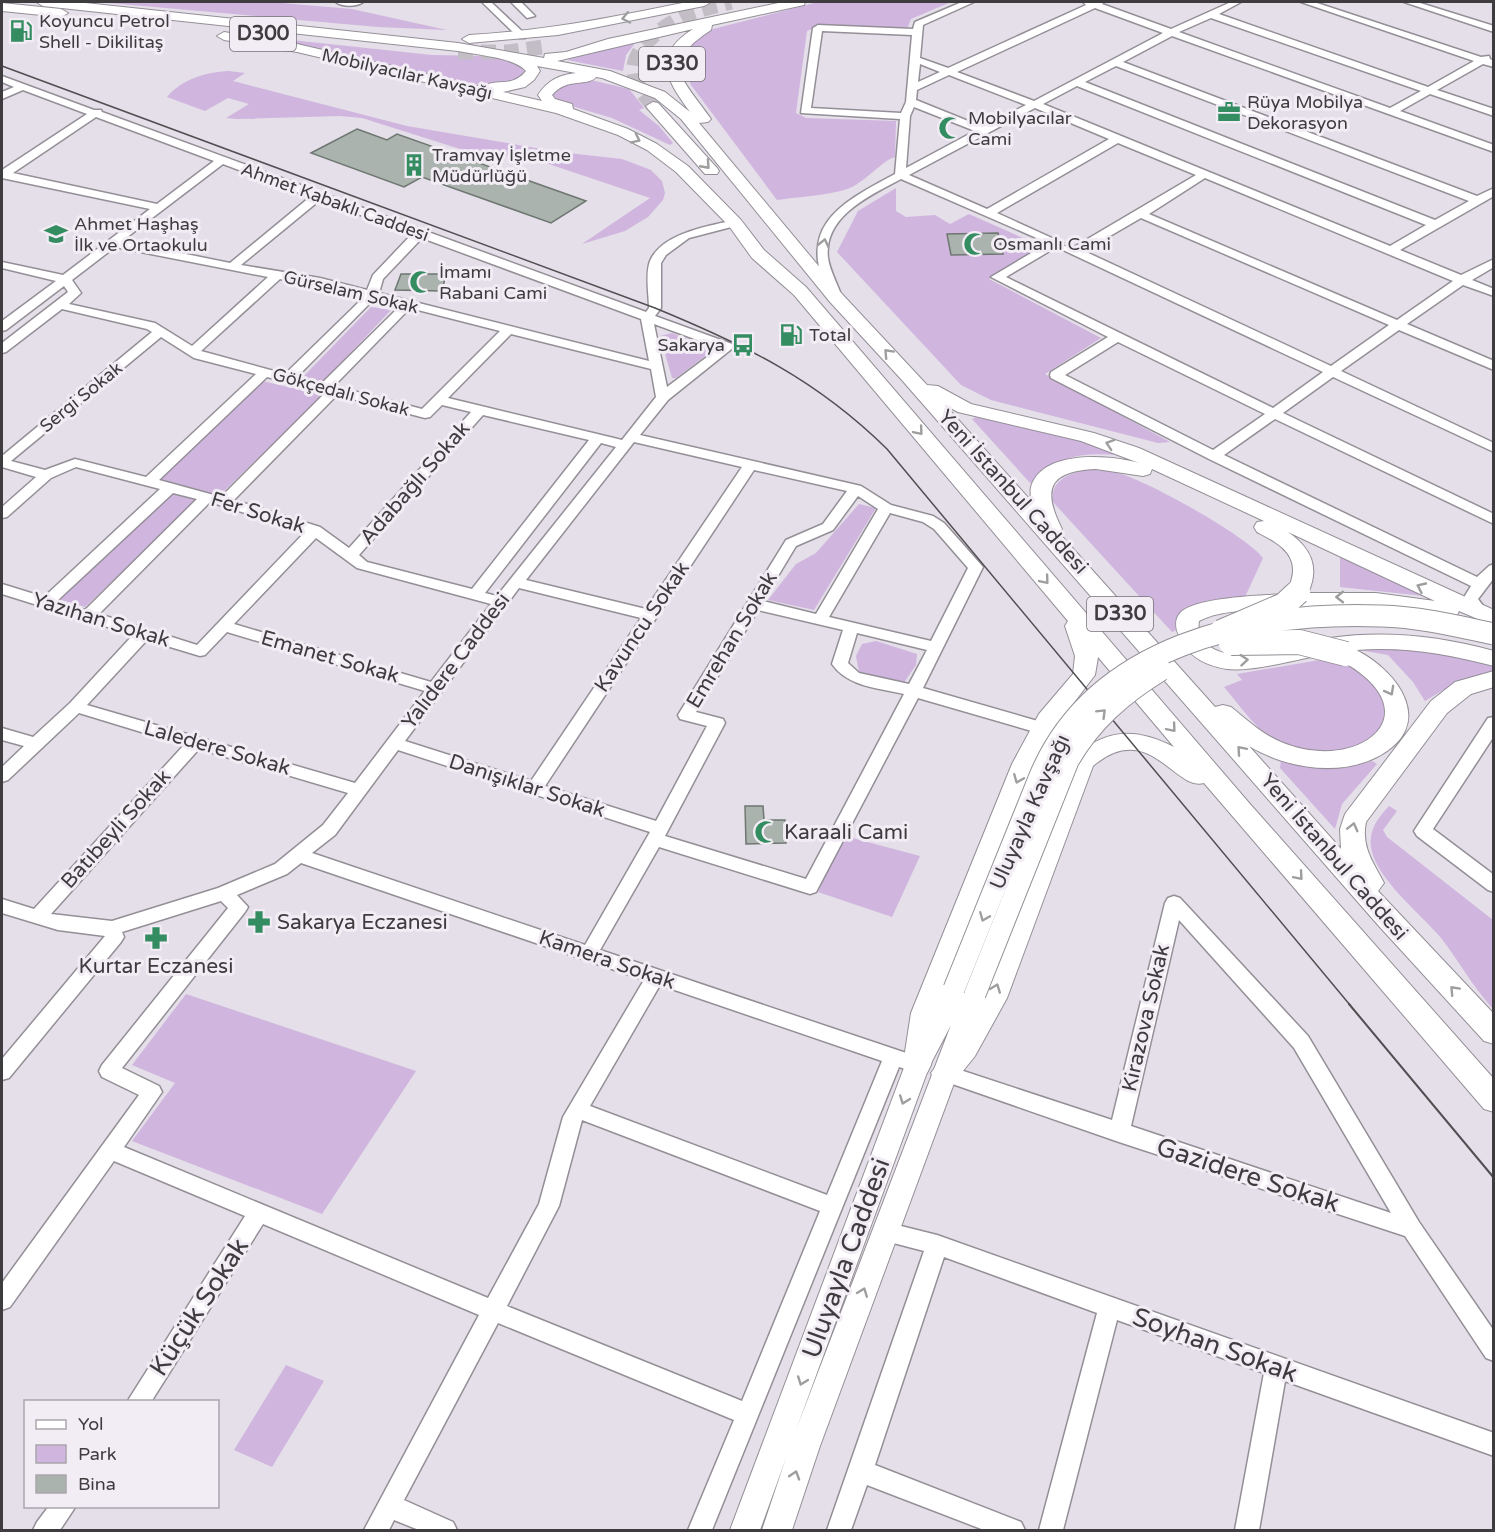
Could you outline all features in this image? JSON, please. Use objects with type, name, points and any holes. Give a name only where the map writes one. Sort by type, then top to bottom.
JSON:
[{"type":"highway","name":"D300","points":[[43,2],[326,31]]},
{"type":"highway","name":"Mobilyacılar Kavşağı","points":[[326,31],[444,38],[522,36],[704,2]]},
{"type":"highway","name":"D330","points":[[750,191],[732,160],[673,73],[671,59],[677,46],[706,27],[771,5],[799,2]]},
{"type":"highway","points":[[584,26],[540,38],[530,47],[535,53],[543,56],[567,56],[608,43],[771,5]]},
{"type":"highway","points":[[543,47],[771,5]]},
{"type":"highway","name":"D300","points":[[2,7],[68,14]]},
{"type":"highway","name":"Mobilyacılar Kavşağı","points":[[68,14],[458,52]]},
{"type":"highway","name":"Mobilyacılar Kavşağı","points":[[68,14],[124,26],[256,41],[561,110],[603,124],[633,137],[668,157],[735,223],[758,254],[800,291]]},
{"type":"highway","name":"Mobilyacılar Kavşağı","points":[[326,31],[476,50],[605,74],[660,95],[686,116],[750,191]]},
{"type":"highway","points":[[421,78],[484,88],[502,88],[524,82],[533,71],[529,65],[520,61],[476,50]]},
{"type":"highway","points":[[603,124],[586,114],[550,102],[545,95],[553,84],[575,77],[599,78],[644,89]]},
{"type":"highway","name":"D330","points":[[653,106],[756,220],[800,291]]},
{"type":"highway","name":"Yeni İstanbul Caddesi","points":[[750,191],[836,298],[908,375],[1388,918],[1494,1034]]},
{"type":"highway","name":"Yeni İstanbul Caddesi","points":[[800,291],[1241,810],[1494,1100]]},
{"type":"highway","points":[[908,375],[948,401],[965,408],[1087,436],[1132,452],[1487,616]]},
{"type":"highway","points":[[1059,545],[1041,503],[1040,491],[1046,479],[1061,468],[1097,461],[1127,465],[1153,474],[1279,535],[1297,550],[1303,559],[1305,571],[1298,592],[1284,605],[1226,637]]},
{"type":"highway","points":[[1487,616],[1384,599],[1319,597],[1209,608],[1190,617],[1186,624],[1187,632],[1199,649],[1216,659],[1229,661],[1245,661],[1335,645],[1377,641],[1418,643],[1494,658]]},
{"type":"highway","points":[[905,1061],[1020,775],[1042,728],[1080,683],[1087,666],[1086,647],[1062,600]]},
{"type":"highway","points":[[1174,674],[1263,742],[1298,756],[1337,759],[1361,754],[1380,745],[1392,731],[1397,715],[1395,697],[1383,679],[1366,664],[1346,654],[1299,642],[1226,637]]},
{"type":"highway","points":[[1388,918],[1353,851],[1350,833],[1354,820],[1439,707],[1463,688],[1494,679]]},
{"type":"highway","points":[[1042,728],[1042,735],[1048,745],[1061,753],[1077,755],[1122,742],[1154,746],[1176,758],[1241,810]]},
{"type":"highway","points":[[945,1073],[965,1048],[993,998],[1079,770],[1094,751]]},
{"type":"main road","name":"Uluyayla Kavşağı","points":[[965,992],[1068,761],[1085,732],[1113,702],[1151,676],[1226,637],[1282,620],[1375,614],[1424,618],[1494,634]]},
{"type":"main road","name":"Uluyayla Kavşağı","points":[[1226,637],[1379,625],[1433,630],[1494,645]]},
{"type":"main road","name":"Uluyayla Caddesi","points":[[745,1530],[905,1061],[965,992]]},
{"type":"main road","name":"Uluyayla Caddesi","points":[[777,1530],[805,1446],[945,1073],[965,992]]},
{"type":"street","points":[[340,2],[358,2]]},
{"type":"street","points":[[486,2],[522,36]]},
{"type":"street","points":[[516,2],[530,16]]},
{"type":"street","points":[[900,175],[905,116],[913,88],[918,24],[969,2]]},
{"type":"street","points":[[913,88],[1095,2],[1494,149]]},
{"type":"street","points":[[836,298],[822,256],[827,232],[846,207],[900,175],[1033,104],[1172,32],[1238,2]]},
{"type":"street","points":[[1306,2],[1494,64]]},
{"type":"street","points":[[1409,2],[1494,29]]},
{"type":"street","points":[[1210,14],[1494,113]]},
{"type":"street","points":[[905,116],[805,111],[818,28],[918,32]]},
{"type":"street","points":[[1391,112],[1494,53]]},
{"type":"street","points":[[915,59],[1033,104],[1494,293]]},
{"type":"street","points":[[1115,62],[1477,200]]},
{"type":"street","name":"Ahmet Kabaklı Caddesi","points":[[2,79],[97,112],[221,161],[319,195],[647,319],[728,347],[663,397]]},
{"type":"street","points":[[1076,82],[1436,225]]},
{"type":"street","points":[[2,96],[22,87]]},
{"type":"street","points":[[910,102],[984,131]]},
{"type":"street","points":[[3,173],[97,112]]},
{"type":"street","points":[[990,212],[1117,138]]},
{"type":"street","points":[[2,327],[221,161]]},
{"type":"street","points":[[3,173],[159,208]]},
{"type":"street","points":[[1075,251],[1204,174]]},
{"type":"street","points":[[900,175],[990,212],[1494,447]]},
{"type":"street","points":[[1390,251],[1494,191]]},
{"type":"street","points":[[232,267],[319,195]]},
{"type":"street","points":[[1140,214],[1494,366]]},
{"type":"street","points":[[663,397],[647,319],[655,308],[655,263],[661,253],[685,236],[735,223]]},
{"type":"street","points":[[288,378],[372,295],[377,278],[420,233]]},
{"type":"street","name":"Gürselam Sokak","points":[[113,243],[320,282],[658,367]]},
{"type":"street","points":[[1057,243],[997,277],[1494,520]]},
{"type":"street","points":[[1214,456],[1397,325],[1462,280],[1494,262]]},
{"type":"street","points":[[2,265],[65,279],[75,293],[2,349]]},
{"type":"street","points":[[193,352],[277,275]]},
{"type":"street","points":[[224,502],[408,304]]},
{"type":"street","name":"Gökçedalı Sokak","points":[[59,305],[151,326],[193,352],[425,414],[439,400],[597,439],[628,441],[856,489],[886,508],[928,519],[939,526],[976,567],[936,647]]},
{"type":"street","points":[[439,400],[509,329]]},
{"type":"street","name":"Sergi Sokak","points":[[2,463],[160,332]]},
{"type":"street","points":[[1117,337],[1056,375],[1214,456],[1479,585]]},
{"type":"street","points":[[149,482],[265,372]]},
{"type":"street","name":"Yalıdere Caddesi","points":[[2,906],[58,923],[112,928],[224,893],[281,869],[329,830],[516,582],[663,397]]},
{"type":"street","name":"Adabağlı Sokak","points":[[350,556],[480,410]]},
{"type":"street","points":[[475,595],[597,439]]},
{"type":"street","points":[[2,463],[46,474]]},
{"type":"street","name":"Fer Sokak","points":[[46,474],[75,463],[207,497],[315,530],[362,564],[501,602]]},
{"type":"street","name":"Kavuncu Sokak","points":[[534,789],[750,465]]},
{"type":"street","points":[[2,514],[46,474]]},
{"type":"street","points":[[46,603],[170,488]]},
{"type":"street","name":"Emrehan Sokak","points":[[589,954],[717,723],[686,715],[791,543],[828,527],[856,489]]},
{"type":"street","points":[[88,616],[207,497]]},
{"type":"street","points":[[820,619],[886,508]]},
{"type":"street","points":[[224,626],[315,530]]},
{"type":"street","points":[[1487,616],[1470,599],[1494,569]]},
{"type":"street","points":[[516,582],[650,615]]},
{"type":"street","name":"Yazıhan Sokak","points":[[5,594],[46,603],[200,651],[224,626]]},
{"type":"street","points":[[754,604],[936,647],[914,691]]},
{"type":"street","name":"Emanet Sokak","points":[[224,626],[435,688]]},
{"type":"street","points":[[852,626],[840,664],[854,677],[914,691],[1042,728]]},
{"type":"street","points":[[2,776],[76,706],[143,634]]},
{"type":"street","name":"Danışıklar Sokak","points":[[394,743],[534,789],[810,887],[914,691]]},
{"type":"street","name":"Laledere Sokak","points":[[76,706],[359,790]]},
{"type":"street","points":[[1494,722],[1423,831],[1494,885]]},
{"type":"street","points":[[2,734],[36,744]]},
{"type":"street","name":"Batıbeyli Sokak","points":[[36,917],[196,742]]},
{"type":"street","name":"Kamera Sokak","points":[[298,855],[905,1061]]},
{"type":"street","points":[[2,1300],[152,1092],[109,1071],[239,907],[224,893]]},
{"type":"street","name":"Kirazova Sokak","points":[[1119,1133],[1174,903],[1301,1042],[1412,1229]]},
{"type":"street","points":[[2,1072],[115,937],[112,928]]},
{"type":"street","points":[[376,1530],[549,1206],[570,1124],[656,976]]},
{"type":"street","points":[[700,1530],[832,1206],[905,1061]]},
{"type":"street","name":"Gazidere Sokak","points":[[945,1073],[1412,1229]]},
{"type":"street","points":[[578,1110],[832,1206]]},
{"type":"street","points":[[110,1150],[747,1414]]},
{"type":"street","name":"Küçük Sokak","points":[[139,1400],[259,1212]]},
{"type":"street","points":[[1412,1229],[1494,1351]]},
{"type":"street","name":"Soyhan Sokak","points":[[885,1233],[937,1245],[1494,1445]]},
{"type":"street","points":[[839,1530],[937,1245]]},
{"type":"street","points":[[1051,1530],[1109,1307]]},
{"type":"street","points":[[1247,1530],[1276,1367]]},
{"type":"street","points":[[861,1471],[1013,1530]]},
{"type":"street","points":[[390,1506],[445,1530]]},
{"type":"street","points":[[45,1530],[62,1508]]},
{"type":"green space","points":[[98,2],[270,2],[352,9],[447,30],[378,27]]},
{"type":"green space","points":[[818,2],[951,2],[911,19],[907,29],[821,25],[807,31],[796,113],[806,118],[896,121],[895,157],[885,162],[858,184],[845,190],[777,200],[691,85],[681,62],[685,48],[713,29]]},
{"type":"green space","points":[[253,36],[432,55],[492,56],[518,65],[526,73],[506,84],[484,86]]},
{"type":"green space","points":[[638,39],[626,55],[623,71],[567,60],[605,47]]},
{"type":"green space","points":[[229,71],[245,73],[233,81],[407,126],[559,152],[622,159],[651,170],[662,181],[665,193],[663,200],[648,217],[625,231],[582,244],[650,198],[513,152],[498,161],[362,118],[340,116],[226,118],[249,104],[228,98],[205,111],[167,97],[187,81],[212,73]]},
{"type":"green space","points":[[591,80],[629,89],[644,108],[639,110],[659,126],[673,143],[670,145],[612,118],[558,102],[551,95],[558,85]]},
{"type":"green space","points":[[896,188],[896,211],[906,217],[935,215],[950,224],[969,214],[1041,246],[989,279],[1101,338],[1045,374],[1170,442],[1158,443],[991,400],[961,385],[837,252],[858,211]]},
{"type":"green space","points":[[371,307],[391,310],[323,382],[302,378]]},
{"type":"green space","points":[[672,333],[709,348],[709,353],[676,378],[672,378],[660,336]]},
{"type":"green space","points":[[262,381],[323,395],[219,496],[158,480]]},
{"type":"green space","points":[[976,417],[1070,437],[1109,448],[1121,455],[1082,455],[1063,461],[1032,485],[972,419]]},
{"type":"green space","points":[[1085,470],[1116,473],[1153,487],[1218,524],[1253,548],[1263,558],[1245,597],[1187,608],[1176,622],[1177,630],[1172,632],[1053,502],[1054,489],[1057,484],[1067,476]]},
{"type":"green space","points":[[171,494],[198,500],[85,607],[58,599]]},
{"type":"green space","points":[[859,504],[876,508],[814,610],[768,600],[796,564],[816,553]]},
{"type":"green space","points":[[1340,557],[1424,596],[1340,587]]},
{"type":"green space","points":[[876,641],[917,654],[916,665],[903,684],[859,672],[856,656],[862,644]]},
{"type":"green space","points":[[1381,647],[1418,649],[1493,665],[1493,672],[1460,680],[1425,701],[1413,682],[1388,655],[1359,650]]},
{"type":"green space","points":[[1337,657],[1375,682],[1385,703],[1384,720],[1377,733],[1365,742],[1350,748],[1315,751],[1282,744],[1270,738],[1259,728],[1224,687],[1242,680],[1237,674]]},
{"type":"green space","points":[[1281,759],[1326,768],[1349,767],[1372,761],[1377,764],[1342,804],[1335,829],[1280,768]]},
{"type":"green space","points":[[1389,806],[1397,811],[1383,830],[1387,837],[1493,920],[1493,1009],[1441,938],[1400,895],[1374,859],[1371,847],[1373,829]]},
{"type":"green space","points":[[845,836],[920,856],[892,917],[818,892]]},
{"type":"green space","points":[[186,994],[416,1071],[322,1214],[132,1141],[175,1083],[132,1065]]},
{"type":"green space","points":[[286,1365],[324,1381],[272,1467],[234,1450]]},
{"type":"building","name":"Tramvay İşletme Müdürlüğü","points":[[357,129],[387,140],[397,134],[586,201],[551,223],[422,177],[404,187],[311,153]]},
{"type":"building","name":"Osmanlı Cami","points":[[998,233],[1003,254],[951,255],[947,234]]},
{"type":"building","name":"İmamı Rabani Cami","points":[[401,274],[446,274],[442,291],[395,290]]},
{"type":"building","name":"Karaali Cami","points":[[745,806],[763,806],[764,820],[785,820],[786,843],[746,844]]},
{"type":"tunnel","points":[[653,106],[639,87],[634,74],[634,64],[643,46],[678,19],[697,11],[731,2]]},
{"type":"tunnel","points":[[458,52],[508,52],[543,47]]},
{"type":"tram line","points":[[2,66],[655,308],[749,350],[806,383],[860,424],[887,449],[1350,1005]]},
{"type":"tram line","points":[[1349,1004],[1494,1178]]},
{"type":"place","name":"Koyuncu Petrol Shell - Dikilitaş","points":[[21,31]]},
{"type":"place","name":"Rüya Mobilya Dekorasyon","points":[[1229,112]]},
{"type":"place","name":"Mobilyacılar Cami","points":[[950,128]]},
{"type":"place","name":"Tramvay İşletme Müdürlüğü","points":[[414,165]]},
{"type":"place","name":"Ahmet Haşhaş İlk ve Ortaokulu","points":[[56,234]]},
{"type":"place","name":"Osmanlı Cami","points":[[975,244]]},
{"type":"place","name":"İmamı Rabani Cami","points":[[421,282]]},
{"type":"place","name":"Total","points":[[791,335]]},
{"type":"place","name":"Sakarya","points":[[743,345]]},
{"type":"place","name":"Karaali Cami","points":[[766,832]]},
{"type":"place","name":"Sakarya Eczanesi","points":[[259,922]]},
{"type":"place","name":"Kurtar Eczanesi","points":[[156,938]]}]
